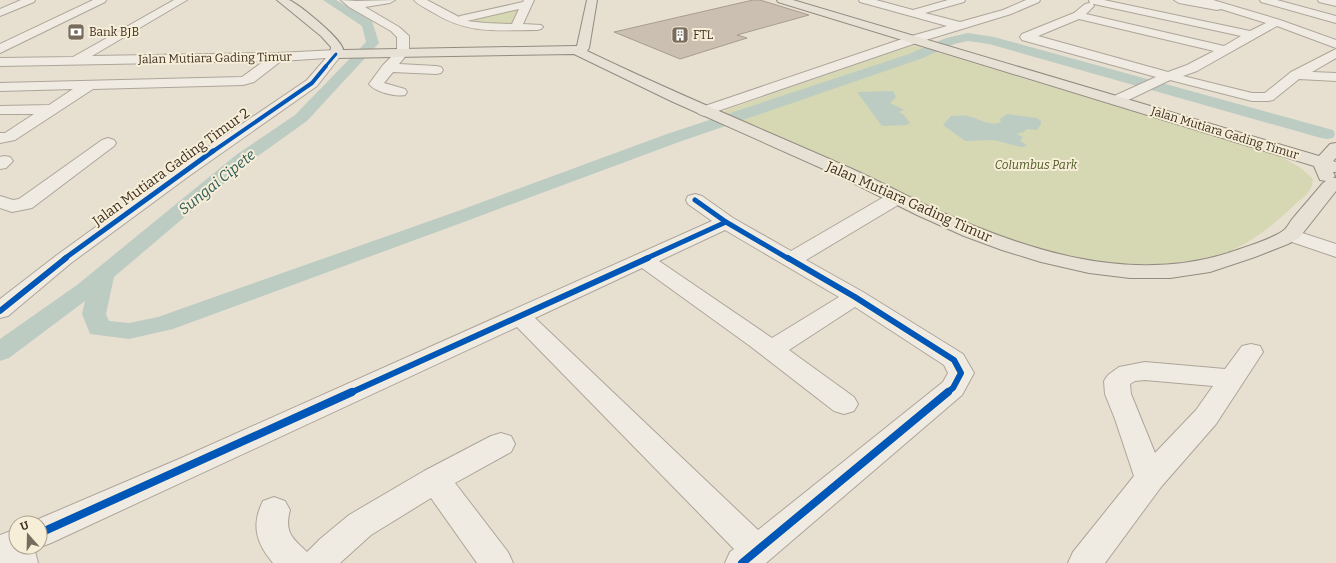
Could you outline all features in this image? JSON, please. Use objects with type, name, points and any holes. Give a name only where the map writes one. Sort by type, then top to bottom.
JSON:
[{"type":"main road","points":[[282,0],[325,33],[342,54]]},
{"type":"main road","points":[[576,50],[583,48],[592,0]]},
{"type":"main road","name":"Jalan Mutiara Gading Timur","points":[[342,54],[386,52],[576,50],[630,77],[709,113],[847,173],[944,220],[1037,255],[1088,267],[1134,272],[1184,271],[1230,261],[1290,235],[1333,185],[1329,165],[782,0]]},
{"type":"main road","points":[[1329,165],[1336,148]]},
{"type":"street","points":[[0,13],[30,0]]},
{"type":"street","points":[[0,40],[82,0]]},
{"type":"street","points":[[0,49],[101,0]]},
{"type":"street","name":"Jalan Mutiara Gading Timur","points":[[74,61],[182,0]]},
{"type":"street","points":[[352,4],[381,3],[388,0]]},
{"type":"street","points":[[913,13],[960,0]]},
{"type":"street","points":[[709,113],[912,40],[1007,12],[1035,0]]},
{"type":"street","points":[[1179,0],[1242,12]]},
{"type":"street","points":[[1202,0],[1276,22],[1336,44]]},
{"type":"street","points":[[1265,0],[1336,20]]},
{"type":"street","points":[[1323,0],[1336,4]]},
{"type":"street","points":[[872,1],[961,26]]},
{"type":"street","points":[[1250,35],[1095,1],[1078,15],[1026,37],[1252,97],[1268,97],[1296,75],[1336,53]]},
{"type":"street","points":[[424,2],[444,2]]},
{"type":"street","points":[[424,2],[456,20],[474,25],[516,27],[537,26]]},
{"type":"street","points":[[456,20],[528,2]]},
{"type":"street","points":[[516,27],[528,2]]},
{"type":"street","name":"Jalan Mutiara Gading Timur","points":[[95,61],[194,4]]},
{"type":"street","points":[[352,4],[395,29],[403,36],[403,52],[376,84],[378,86],[400,92]]},
{"type":"street","points":[[1078,15],[1226,50]]},
{"type":"street","points":[[1117,100],[1169,76],[1192,68],[1276,22]]},
{"type":"street","points":[[1043,29],[1065,35]]},
{"type":"street","name":"Jalan Mutiara Gading Timur","points":[[0,62],[278,57],[342,54]]},
{"type":"street","name":"Jalan Mutiara Gading Timur 2","points":[[3,307],[64,259],[183,172],[312,83],[342,54]]},
{"type":"street","points":[[0,87],[243,81],[249,80],[278,57]]},
{"type":"street","points":[[1169,62],[1192,68]]},
{"type":"street","points":[[388,68],[436,70]]},
{"type":"street","points":[[1296,75],[1336,77]]},
{"type":"street","points":[[0,138],[9,137],[89,85]]},
{"type":"street","points":[[0,110],[51,109]]},
{"type":"street","points":[[0,202],[12,206],[25,204],[108,143]]},
{"type":"street","points":[[791,260],[896,198]]},
{"type":"street","points":[[519,316],[749,557],[953,388],[961,373],[954,360],[855,297],[726,222],[695,200]]},
{"type":"street","points":[[48,529],[189,467],[726,222]]},
{"type":"street","points":[[1290,235],[1336,251]]},
{"type":"street","points":[[643,259],[844,404]]},
{"type":"street","points":[[771,350],[855,297]]},
{"type":"street","points":[[1085,563],[1150,478],[1206,417],[1251,352]]},
{"type":"street","points":[[1150,478],[1129,419],[1118,394],[1117,381],[1128,373],[1145,371],[1233,378]]},
{"type":"street","points":[[318,563],[360,525],[435,480],[501,444]]},
{"type":"street","points":[[435,480],[496,563]]},
{"type":"street","points":[[274,510],[270,520],[270,527],[276,542],[296,563]]},
{"type":"green space","points":[[519,7],[511,26],[481,26],[462,20]]},
{"type":"green space","name":"Columbus Park","points":[[913,45],[1276,154],[1301,168],[1313,179],[1312,186],[1307,194],[1263,232],[1244,244],[1213,257],[1192,261],[1147,264],[1103,261],[1037,249],[974,228],[725,115],[723,112]]},
{"type":"shaded area","points":[[893,91],[896,97],[890,103],[904,110],[899,112],[904,115],[910,123],[906,125],[882,126],[857,92]]},
{"type":"shaded area","points":[[1007,114],[1037,118],[1041,121],[1041,124],[1037,130],[1027,129],[1024,132],[1016,134],[1023,137],[1020,141],[1027,146],[1021,147],[994,140],[965,141],[943,125],[951,116],[967,116],[984,122],[997,123],[1001,122],[1000,119]]},
{"type":"building","points":[[753,0],[760,0],[809,15],[737,35],[747,38],[680,59],[614,32]]},
{"type":"waterway","name":"Sungai Cipete","points":[[0,352],[85,290],[242,159],[301,118],[373,43],[368,24],[328,0]]},
{"type":"waterway","points":[[914,56],[950,41],[968,37],[990,40],[1327,134]]},
{"type":"waterway","points":[[103,275],[94,314],[99,328],[129,331],[164,323],[465,215],[673,138],[918,55]]},
{"type":"cycle path","points":[[0,311],[64,259],[183,172],[312,83],[336,54]]},
{"type":"cycle path","points":[[695,200],[726,222],[855,297],[954,360],[961,373],[953,388],[742,563]]},
{"type":"cycle path","points":[[48,529],[189,467],[726,222]]},
{"type":"place","name":"Bank BJB","points":[[76,32]]},
{"type":"place","name":"FTL","points":[[680,35]]}]
